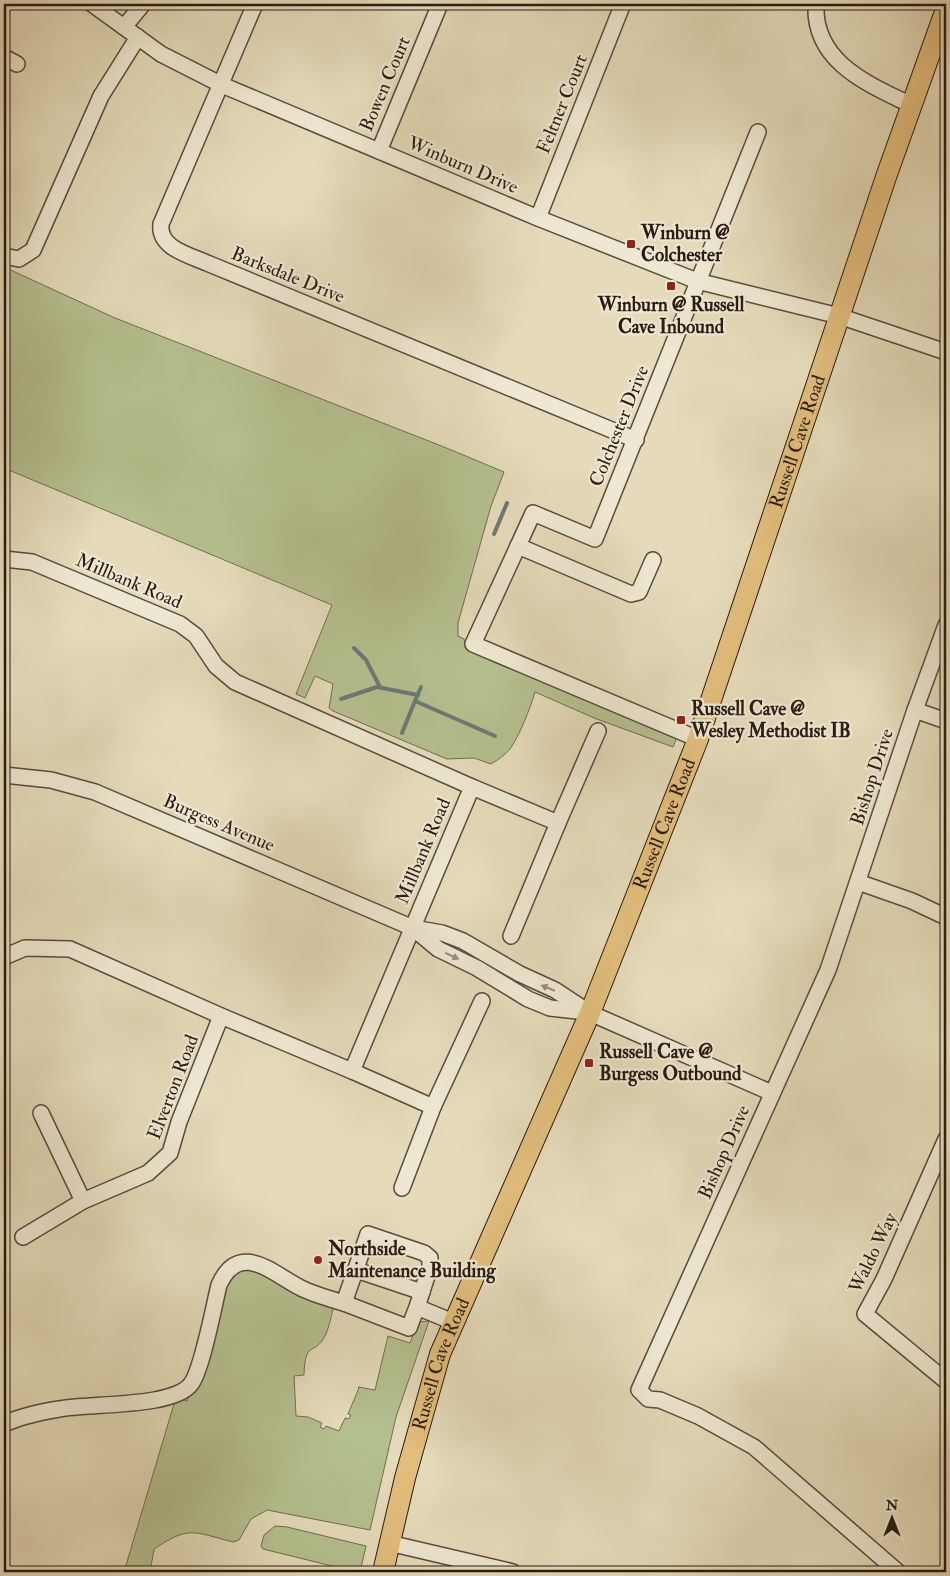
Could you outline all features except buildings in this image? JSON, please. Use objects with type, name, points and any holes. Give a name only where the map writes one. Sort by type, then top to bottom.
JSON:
[{"type":"main road","name":"Russell Cave Road","points":[[383,1572],[429,1386],[453,1322],[590,1013],[698,739],[946,8]]},
{"type":"street","name":"Winburn Drive","points":[[92,4],[186,68],[222,85],[538,218],[697,281],[840,316],[946,352]]},
{"type":"street","points":[[124,27],[143,4]]},
{"type":"street","name":"Barksdale Drive","points":[[255,4],[161,224],[162,236],[170,246],[636,440]]},
{"type":"street","name":"Bowen Court","points":[[379,151],[440,4]]},
{"type":"street","points":[[816,4],[821,40],[838,61],[858,79],[912,105]]},
{"type":"street","name":"Feltner Court","points":[[538,218],[622,6]]},
{"type":"street","points":[[4,256],[19,259],[33,250],[101,96],[138,37]]},
{"type":"street","name":"Colchester Drive","points":[[518,546],[533,513],[595,539],[758,132]]},
{"type":"street","points":[[654,560],[639,592],[631,594],[518,546],[473,644],[698,739]]},
{"type":"street","name":"Millbank Road","points":[[4,559],[32,562],[180,624],[196,636],[216,666],[235,682],[472,788],[352,1071]]},
{"type":"street","name":"Bishop Drive","points":[[898,1572],[754,1447],[698,1416],[660,1400],[648,1399],[639,1390],[828,970],[915,710],[946,625]]},
{"type":"street","points":[[915,710],[946,721]]},
{"type":"street","points":[[511,936],[598,731]]},
{"type":"street","name":"Burgess Avenue","points":[[4,775],[51,780],[95,792],[413,928],[442,932],[463,941],[528,979],[555,990],[590,1013],[772,1093]]},
{"type":"street","points":[[472,788],[558,823]]},
{"type":"street","points":[[858,882],[912,901],[946,917]]},
{"type":"street","points":[[4,957],[25,948],[70,949],[433,1107]]},
{"type":"street","points":[[402,1188],[433,1107],[482,1001]]},
{"type":"street","name":"Elverton Road","points":[[23,1236],[83,1201],[148,1173],[170,1153],[179,1122],[221,1016]]},
{"type":"street","points":[[41,1113],[83,1201]]},
{"type":"street","name":"Waldo Way","points":[[946,1140],[884,1280],[865,1314],[946,1381]]},
{"type":"street","points":[[4,1424],[60,1408],[146,1402],[178,1393],[191,1384],[198,1370],[219,1285],[224,1274],[235,1265],[252,1262],[266,1267],[302,1289],[409,1328],[430,1267],[430,1258],[424,1253],[368,1234],[344,1303]]},
{"type":"street","points":[[356,1270],[422,1292]]},
{"type":"street","points":[[417,1307],[453,1322]]},
{"type":"street","points":[[389,1543],[513,1572]]},
{"type":"green space","points":[[4,267],[115,318],[504,472],[491,506],[458,623],[458,636],[464,639],[466,648],[677,737],[673,747],[594,718],[535,692],[518,736],[510,749],[501,757],[491,764],[474,758],[447,759],[333,711],[329,708],[333,684],[315,676],[305,698],[296,694],[332,605],[4,468]]},
{"type":"green space","points":[[244,1265],[333,1309],[325,1336],[317,1346],[308,1352],[304,1375],[294,1376],[296,1416],[308,1417],[322,1423],[320,1427],[324,1429],[326,1426],[339,1431],[345,1418],[349,1419],[351,1415],[348,1414],[358,1387],[375,1390],[388,1336],[410,1343],[418,1322],[429,1321],[396,1417],[370,1530],[267,1510],[251,1519],[239,1540],[233,1542],[200,1533],[176,1536],[154,1549],[150,1572],[124,1572],[176,1397],[187,1401],[226,1276]]},
{"type":"green space","points":[[275,1526],[287,1527],[366,1546],[360,1572],[331,1572],[332,1566],[263,1549],[261,1546],[264,1535]]},
{"type":"waterway","points":[[494,534],[507,503]]},
{"type":"waterway","points":[[354,648],[366,660],[380,687]]},
{"type":"waterway","points":[[341,699],[377,687],[418,695]]},
{"type":"waterway","points":[[421,687],[415,701],[495,736]]},
{"type":"waterway","points":[[402,733],[415,701]]},
{"type":"place","name":"Winburn @ Colchester","points":[[631,244]]},
{"type":"place","name":"Winburn @ Russell Cave Inbound","points":[[671,286]]},
{"type":"place","name":"Russell Cave @ Wesley Methodist IB","points":[[681,720]]},
{"type":"place","name":"Russell Cave @ Burgess Outbound","points":[[589,1063]]},
{"type":"place","name":"Northside Maintenance Building","points":[[318,1260]]}]
